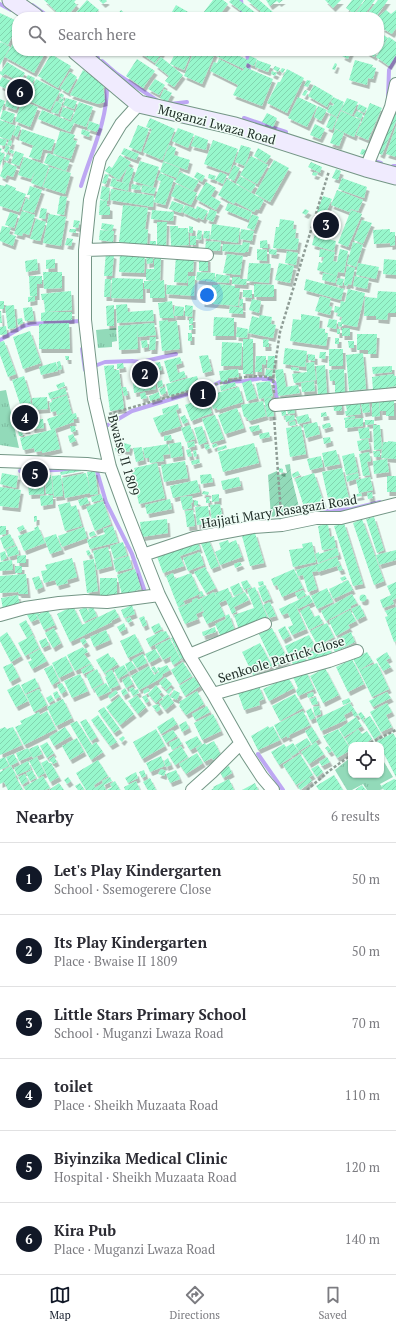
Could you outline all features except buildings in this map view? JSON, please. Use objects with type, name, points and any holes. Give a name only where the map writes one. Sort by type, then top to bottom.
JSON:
[{"type":"street","name":"Muganzi Lwaza Road","points":[[82,56],[139,104],[235,126],[366,168],[396,176]]},
{"type":"street","points":[[366,168],[391,107],[396,84]]},
{"type":"street","name":"Bwaise II 1809","points":[[139,104],[121,124],[100,159],[90,200],[85,250],[85,320],[94,399],[110,467],[159,596],[189,655],[213,694],[240,743],[262,778],[273,790]]},
{"type":"street","points":[[85,250],[119,249],[207,255]]},
{"type":"street","points":[[275,405],[369,395],[396,394]]},
{"type":"street","points":[[0,462],[87,464],[110,467]]},
{"type":"street","name":"Hajjati Mary Kasagazi Road","points":[[143,554],[194,538],[253,527],[282,525],[316,518],[341,518],[396,504]]},
{"type":"street","points":[[0,615],[25,608],[60,603],[85,601],[107,602],[159,596]]},
{"type":"street","points":[[189,655],[265,624]]},
{"type":"street","name":"Senkoole Patrick Close","points":[[213,694],[329,661],[357,651]]},
{"type":"street","points":[[192,790],[240,743]]},
{"type":"path","points":[[282,525],[274,421],[275,405],[273,378],[280,332],[333,157]]},
{"type":"path","points":[[99,417],[210,385],[225,383],[231,380],[261,376],[273,378]]},
{"type":"path","points":[[372,742],[396,730]]},
{"type":"path","points":[[307,790],[348,757]]},
{"type":"green space","points":[[116,328],[117,341],[112,342],[112,347],[98,348],[96,330]]},
{"type":"green space","points":[[6,390],[19,448],[0,445],[0,391]]},
{"type":"green space","points":[[290,464],[300,512],[271,517],[268,475],[277,471],[278,475],[287,473],[285,465]]},
{"type":"green space","points":[[348,759],[348,778],[384,778],[384,762],[393,777],[380,784],[383,789],[380,790],[367,790],[363,784],[352,790],[347,790],[335,770]]},
{"type":"waterway","points":[[241,0],[242,12]]},
{"type":"waterway","points":[[0,4],[11,10]]},
{"type":"waterway","points":[[32,5],[42,12]]},
{"type":"waterway","points":[[247,56],[249,72]]},
{"type":"waterway","points":[[388,98],[389,70],[396,58]]},
{"type":"waterway","points":[[102,61],[117,74],[158,101]]},
{"type":"waterway","points":[[81,186],[98,137],[104,113],[107,87],[105,84]]},
{"type":"waterway","points":[[170,104],[187,102]]},
{"type":"waterway","points":[[244,118],[286,132]]},
{"type":"waterway","points":[[374,161],[381,163]]},
{"type":"waterway","points":[[0,340],[24,326],[31,324],[81,321]]},
{"type":"waterway","points":[[82,349],[85,370]]},
{"type":"waterway","points":[[92,367],[105,362],[141,362],[176,354]]},
{"type":"waterway","points":[[101,426],[108,425],[132,411],[208,388],[220,382],[245,381],[262,378],[270,379],[275,383],[277,400],[280,400]]},
{"type":"waterway","points":[[96,468],[106,502],[132,554],[146,595]]},
{"type":"waterway","points":[[20,471],[69,469]]},
{"type":"waterway","points":[[308,514],[352,509],[380,502]]},
{"type":"waterway","points":[[258,754],[283,790]]},
{"type":"place","name":"Kira Pub","points":[[20,92]]},
{"type":"place","name":"Little Stars Primary School","points":[[326,225]]},
{"type":"place","name":"Its Play Kindergarten","points":[[145,374]]},
{"type":"place","name":"Let's Play Kindergarten","points":[[203,394]]},
{"type":"place","name":"toilet","points":[[25,418]]},
{"type":"place","name":"Biyinzika Medical Clinic","points":[[35,474]]}]
